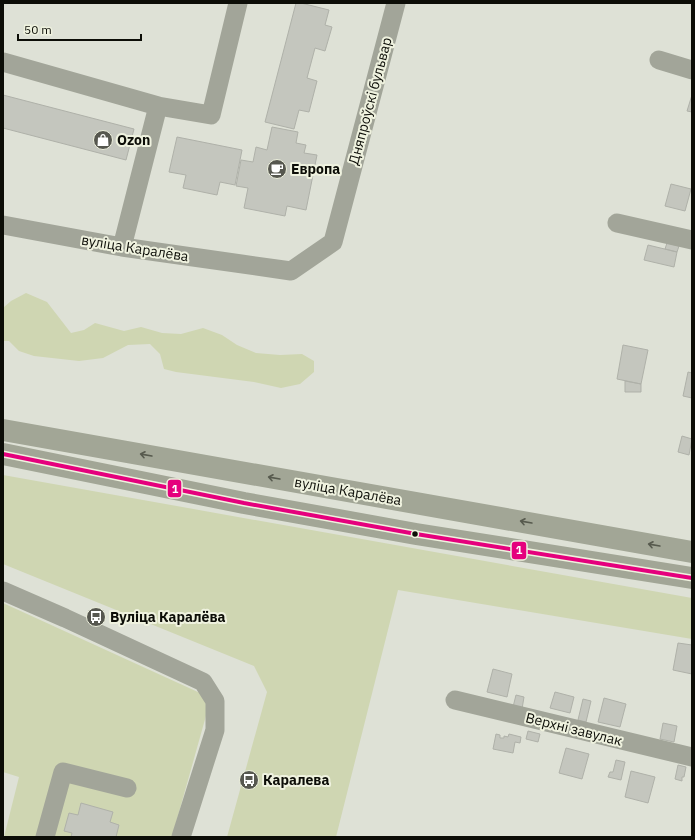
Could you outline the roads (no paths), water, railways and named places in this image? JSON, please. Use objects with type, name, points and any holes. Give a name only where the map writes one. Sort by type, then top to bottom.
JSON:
[{"type":"main road","name":"вуліца Каралёва","points":[[3,430],[692,552]]},
{"type":"main road","points":[[3,454],[244,503],[416,534],[692,578]]},
{"type":"street","points":[[3,62],[158,106],[211,115],[238,3]]},
{"type":"street","name":"Дняпроўскі бульвар","points":[[291,271],[333,242],[396,3]]},
{"type":"street","points":[[659,60],[692,70]]},
{"type":"street","points":[[122,247],[158,106]]},
{"type":"street","points":[[617,223],[692,240]]},
{"type":"street","name":"вуліца Каралёва","points":[[3,225],[122,247],[291,271]]},
{"type":"street","points":[[3,591],[203,682],[215,701],[215,730],[181,837]]},
{"type":"street","name":"Верхні завулак","points":[[455,700],[692,757]]},
{"type":"street","points":[[45,837],[63,772],[127,788]]},
{"type":"place","name":"Ozon","points":[[103,140]]},
{"type":"place","name":"Европа","points":[[277,169]]},
{"type":"place","name":"Вуліца Каралёва","points":[[96,617]]},
{"type":"place","name":"Каралева","points":[[249,780]]}]
